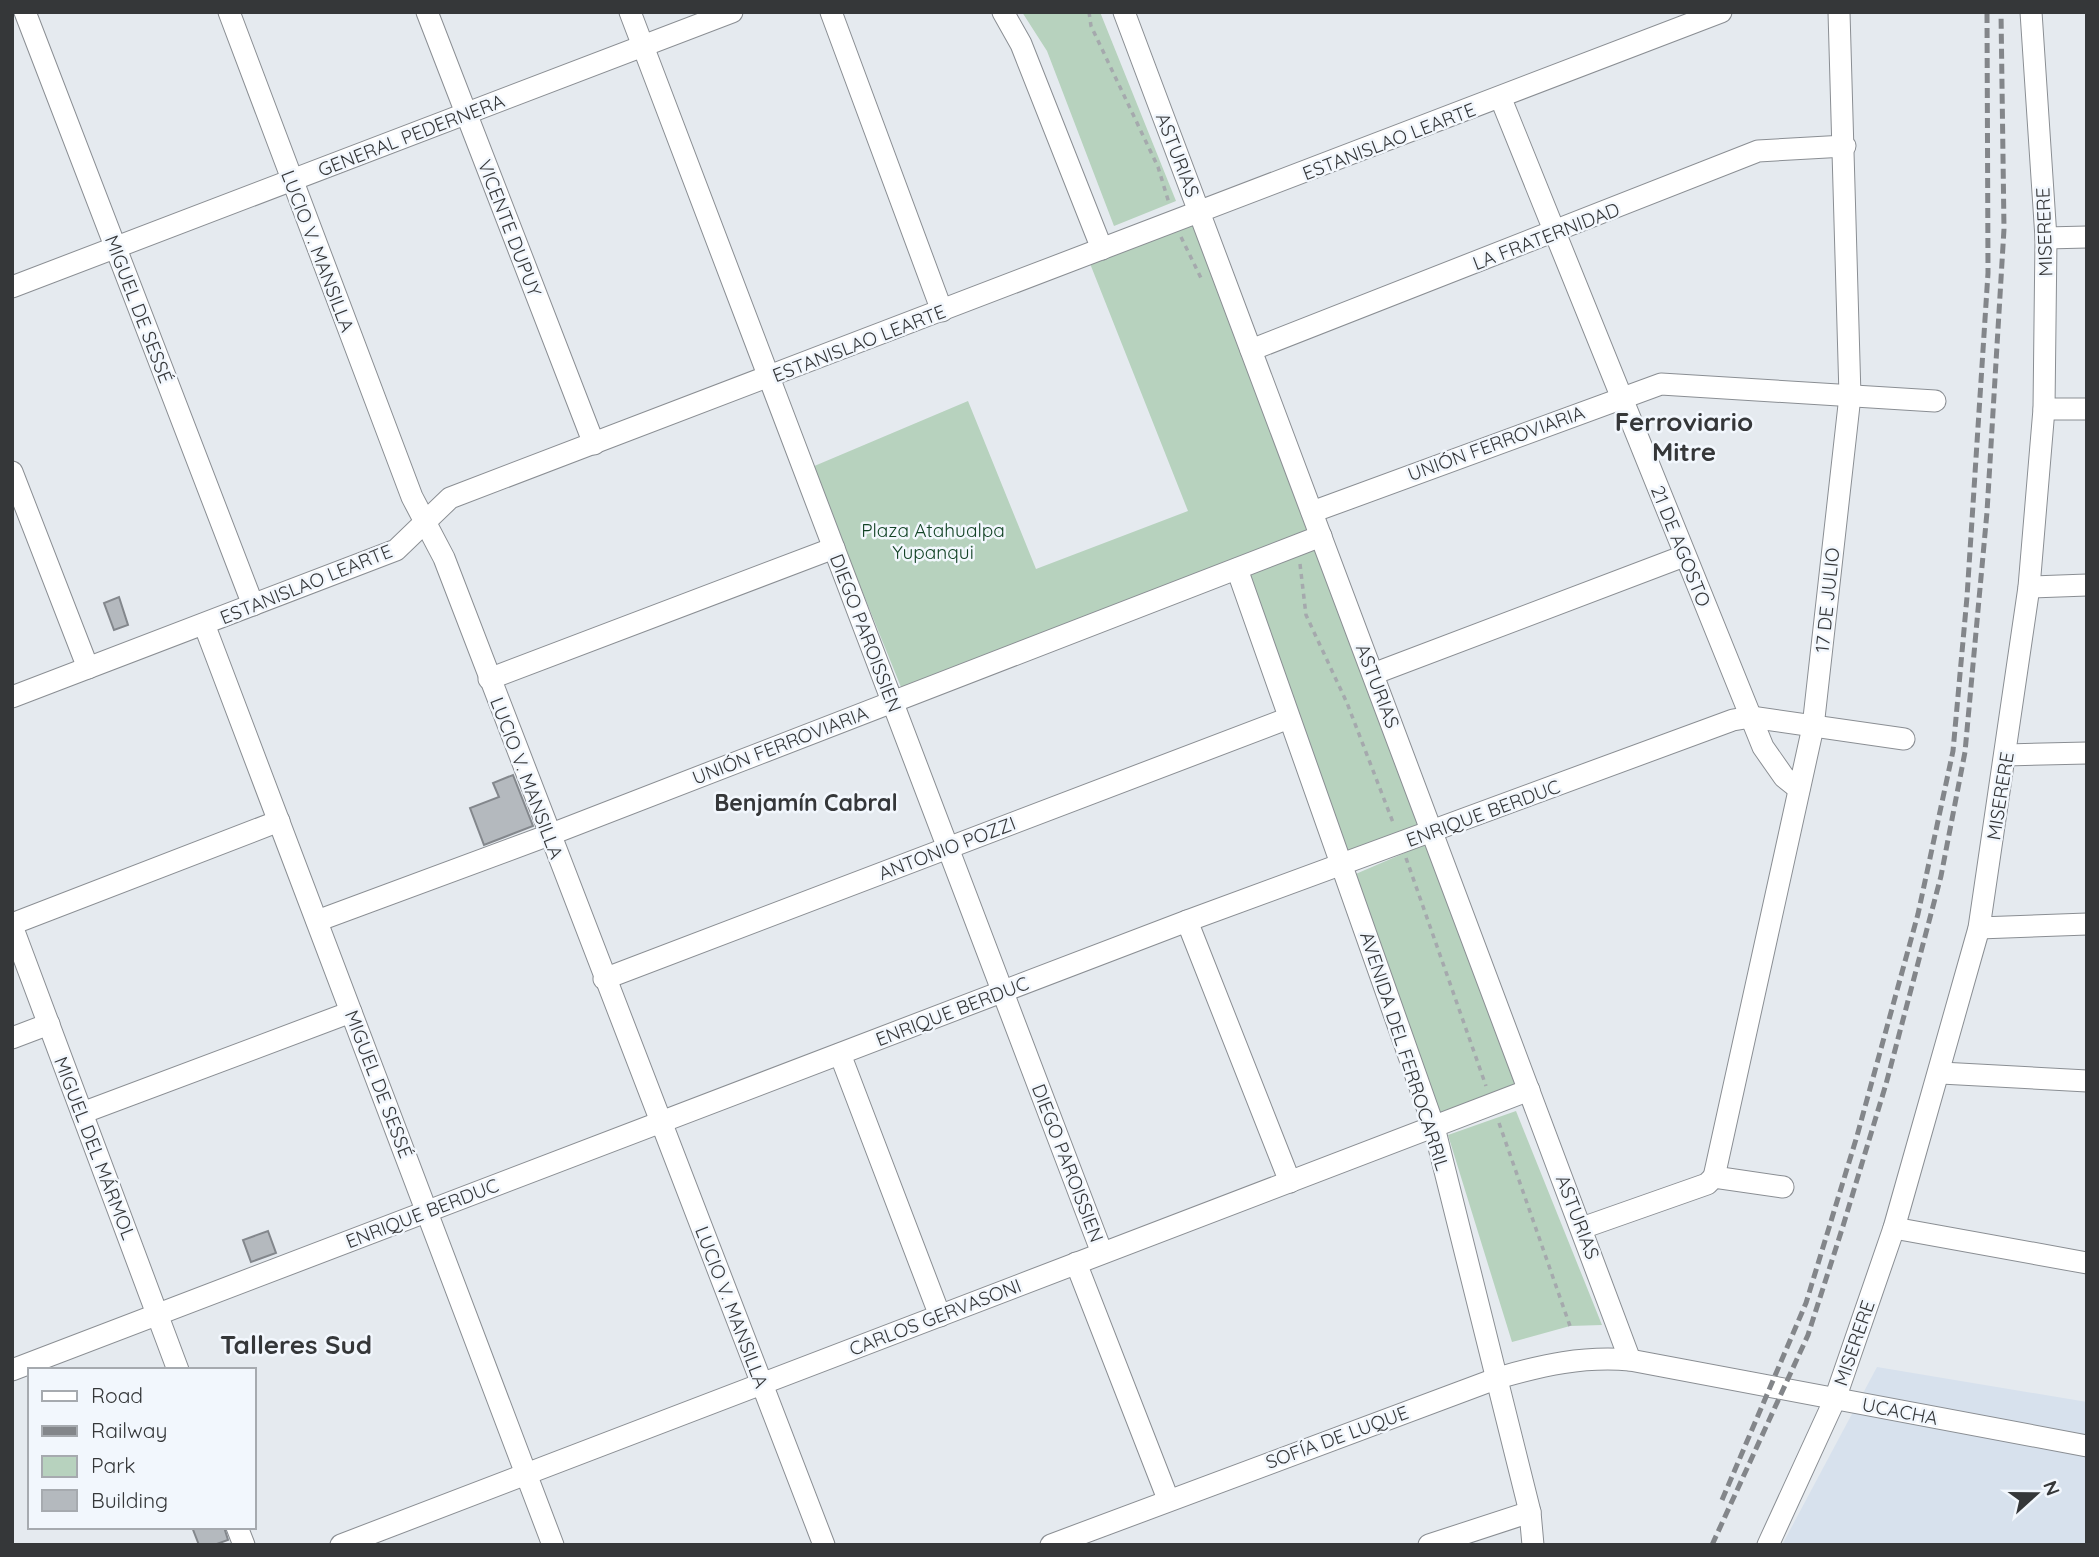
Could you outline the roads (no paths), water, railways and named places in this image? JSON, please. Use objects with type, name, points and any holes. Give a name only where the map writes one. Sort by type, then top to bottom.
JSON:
[{"type":"street","name":"MIGUEL DE SESSÉ","points":[[25,12],[253,605]]},
{"type":"street","name":"LUCIO V. MANSILLA","points":[[229,12],[412,497],[444,558],[824,1545]]},
{"type":"street","name":"VICENTE DUPUY","points":[[427,12],[594,444]]},
{"type":"street","name":"DIEGO PAROISSIEN","points":[[630,12],[1102,1253]]},
{"type":"street","name":"GENERAL PEDERNERA","points":[[12,287],[732,12]]},
{"type":"street","points":[[831,12],[942,311]]},
{"type":"street","points":[[1003,12],[1021,44],[1102,249]]},
{"type":"street","name":"ASTURIAS","points":[[1124,12],[1434,831],[1630,1360]]},
{"type":"street","name":"ESTANISLAO LEARTE","points":[[12,697],[396,550],[450,498],[1501,99],[1692,17],[1721,12]]},
{"type":"street","name":"17 DE JULIO","points":[[1714,1177],[1813,727],[1850,396],[1845,146],[1839,12]]},
{"type":"street","name":"MISERERE","points":[[1769,1545],[1835,1399],[1894,1228],[1941,1073],[1979,928],[2029,587],[2044,409],[2046,237],[2031,12]]},
{"type":"street","name":"21 DE AGOSTO","points":[[1501,99],[1763,747],[1784,777],[1798,789]]},
{"type":"street","name":"LA FRATERNIDAD","points":[[1251,350],[1758,152],[1845,146]]},
{"type":"street","points":[[2046,237],[2087,237]]},
{"type":"street","name":"UNIÓN FERROVIARIA","points":[[1312,512],[1622,396],[1661,384],[1935,401]]},
{"type":"street","points":[[2044,409],[2087,409]]},
{"type":"street","points":[[12,472],[17,498],[88,668]]},
{"type":"street","name":"UNIÓN FERROVIARIA","points":[[317,921],[549,835],[1321,536]]},
{"type":"street","points":[[489,679],[834,548]]},
{"type":"street","points":[[1373,674],[1684,556]]},
{"type":"street","name":"AVENIDA DEL FERROCARRIL","points":[[1237,569],[1434,1127],[1530,1512],[1533,1545]]},
{"type":"street","points":[[2029,587],[2087,585]]},
{"type":"street","name":"MIGUEL DE SESSÉ","points":[[204,624],[553,1545]]},
{"type":"street","name":"ANTONIO POZZI","points":[[604,979],[1289,718]]},
{"type":"street","name":"ENRIQUE BERDUC","points":[[12,1370],[1186,921],[1734,720],[1751,718],[1904,739]]},
{"type":"street","points":[[2006,755],[2087,753]]},
{"type":"street","points":[[12,925],[279,821]]},
{"type":"street","points":[[1186,921],[1290,1182]]},
{"type":"street","points":[[1979,928],[2087,923]]},
{"type":"street","name":"MIGUEL DEL MÁRMOL","points":[[12,925],[177,1368]]},
{"type":"street","points":[[82,1112],[351,1012]]},
{"type":"street","points":[[12,1038],[49,1024]]},
{"type":"street","points":[[840,1054],[940,1316]]},
{"type":"street","points":[[1941,1073],[2087,1081]]},
{"type":"street","name":"CARLOS GERVASONI","points":[[341,1545],[761,1382],[1530,1090]]},
{"type":"street","points":[[1582,1228],[1707,1184],[1714,1177],[1783,1187]]},
{"type":"street","points":[[1894,1228],[2087,1263]]},
{"type":"street","name":"DIEGO PAROISSIEN","points":[[1076,1263],[1168,1499]]},
{"type":"street","name":"SOFÍA DE LUQUE","points":[[1051,1545],[1168,1499],[1498,1378],[1566,1361],[1630,1360]]},
{"type":"street","name":"UCACHA","points":[[1630,1360],[2087,1446]]},
{"type":"street","points":[[1429,1545],[1530,1512]]},
{"type":"railway","points":[[1722,1500],[1806,1303],[1857,1136],[1918,914],[1953,751],[1967,597],[1988,273],[1987,12]]},
{"type":"railway","points":[[1712,1545],[1808,1335],[1843,1226],[1886,1084],[1941,876],[1965,752],[1987,512],[2004,229],[2001,12]]},
{"type":"district","name":"Ferroviario Mitre","points":[[1684,436]]},
{"type":"district","name":"Benjamín Cabral","points":[[806,803]]},
{"type":"district","name":"Talleres Sud","points":[[296,1345]]},
{"type":"park label","name":"Plaza Atahualpa Yupanqui","points":[[933,541]]}]
